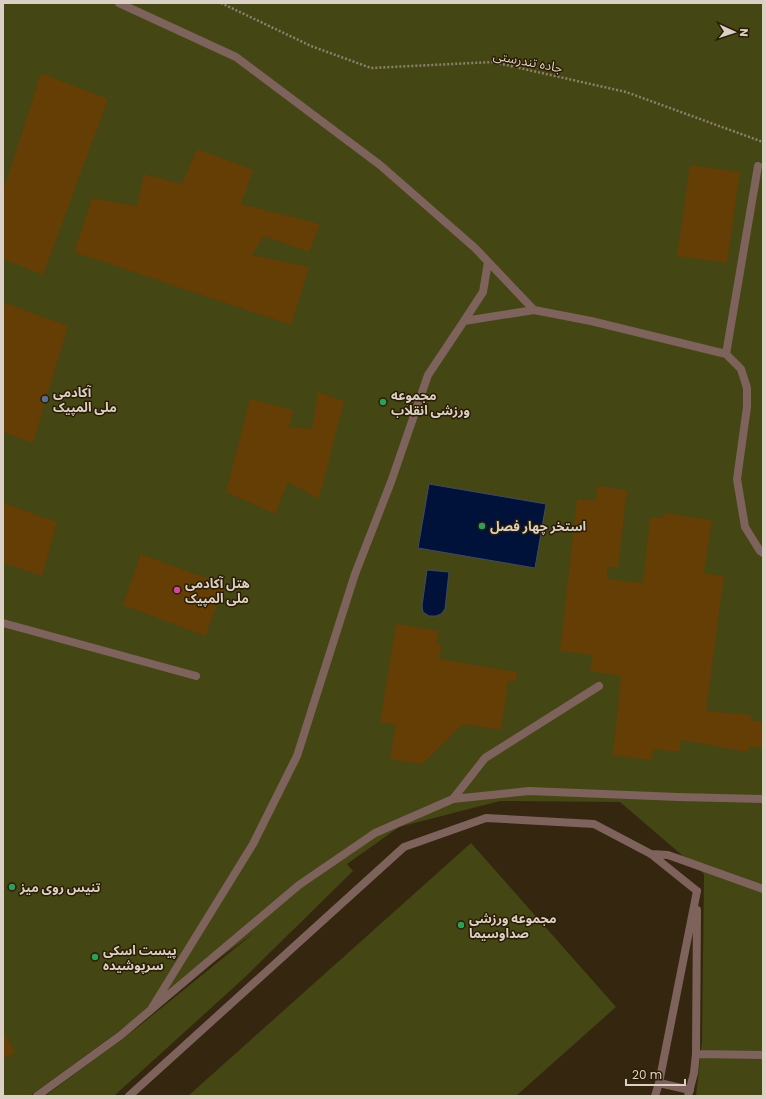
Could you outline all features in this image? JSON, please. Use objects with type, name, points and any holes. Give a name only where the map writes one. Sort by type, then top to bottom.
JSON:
[{"type":"lane","points":[[119,3],[236,56],[380,165],[475,248],[534,310]]},
{"type":"lane","points":[[726,354],[758,166]]},
{"type":"lane","points":[[150,1011],[252,844],[297,756],[355,574],[428,375],[483,292],[488,262]]},
{"type":"lane","points":[[464,321],[534,310],[591,321],[726,354],[741,369],[747,388],[747,407],[737,479],[745,527],[760,551],[763,553]]},
{"type":"lane","points":[[3,623],[196,676]]},
{"type":"lane","points":[[453,799],[485,758],[599,686]]},
{"type":"lane","points":[[37,1096],[121,1035],[299,885],[375,833],[453,799],[529,791],[763,799]]},
{"type":"lane","points":[[129,1096],[404,847],[486,818],[594,824],[651,854],[697,891]]},
{"type":"lane","points":[[651,854],[668,856],[763,889]]},
{"type":"lane","points":[[659,1083],[689,1093],[694,1073],[696,1054],[697,891]]},
{"type":"lane","points":[[655,1096],[659,1083],[697,891]]},
{"type":"lane","points":[[696,1054],[763,1055]]},
{"type":"path","name":"جاده تندرستی","points":[[221,3],[311,46],[371,68],[492,62],[626,92],[763,142]]},
{"type":"shaded area","name":"مجموعه ورزشی انقلاب","points":[[3,3],[763,3],[763,1096],[696,1096],[702,1041],[704,874],[620,802],[500,801],[399,827],[347,864],[353,871],[242,980],[114,1096],[45,1096],[138,1027],[255,932],[30,1096],[3,1096]]},
{"type":"shaded area","name":"مجموعه ورزشی صداوسیما","points":[[471,843],[616,1007],[516,1096],[188,1096]]},
{"type":"water","name":"استخر چهار فصل","points":[[429,484],[546,504],[535,568],[418,548]]},
{"type":"water","points":[[427,570],[449,572],[445,609],[441,614],[436,616],[429,616],[423,612],[422,606]]},
{"type":"building","points":[[41,73],[108,99],[43,275],[3,259],[3,192]]},
{"type":"building","points":[[197,149],[253,170],[241,204],[320,224],[309,252],[264,236],[252,255],[309,267],[291,325],[74,252],[92,198],[137,206],[144,174],[182,184]]},
{"type":"building","points":[[690,165],[740,172],[727,263],[677,256]]},
{"type":"building","points":[[3,302],[68,326],[33,443],[3,432]]},
{"type":"building","points":[[318,392],[344,401],[319,499],[288,482],[275,514],[226,492],[250,399],[293,410],[289,427],[312,429]]},
{"type":"building","points":[[597,486],[627,490],[618,568],[607,567],[607,579],[643,583],[650,517],[663,518],[664,513],[712,520],[704,573],[724,576],[706,711],[752,715],[751,720],[763,722],[763,748],[749,746],[748,752],[681,740],[679,752],[654,749],[651,760],[613,755],[621,676],[590,671],[593,655],[560,651],[577,499],[596,501]]},
{"type":"building","points":[[3,503],[57,522],[42,576],[3,563]]},
{"type":"building","points":[[141,554],[225,585],[205,636],[123,605]]},
{"type":"building","points":[[396,624],[439,631],[437,644],[442,645],[439,659],[517,672],[516,681],[508,681],[501,730],[463,724],[422,764],[390,759],[396,725],[380,722]]},
{"type":"building","points":[[3,1031],[15,1052],[3,1059]]},
{"type":"place","name":"آکادمی ملی المپیک","points":[[45,399]]},
{"type":"place","name":"مجموعه ورزشی انقلاب","points":[[383,402]]},
{"type":"place","name":"استخر چهار فصل","points":[[482,526]]},
{"type":"place","name":"هتل آکادمی ملی المپیک","points":[[177,590]]},
{"type":"place","name":"تنیس روی میز","points":[[12,887]]},
{"type":"place","name":"مجموعه ورزشی صداوسیما","points":[[461,925]]},
{"type":"place","name":"پیست اسکی سرپوشیده","points":[[95,957]]}]
